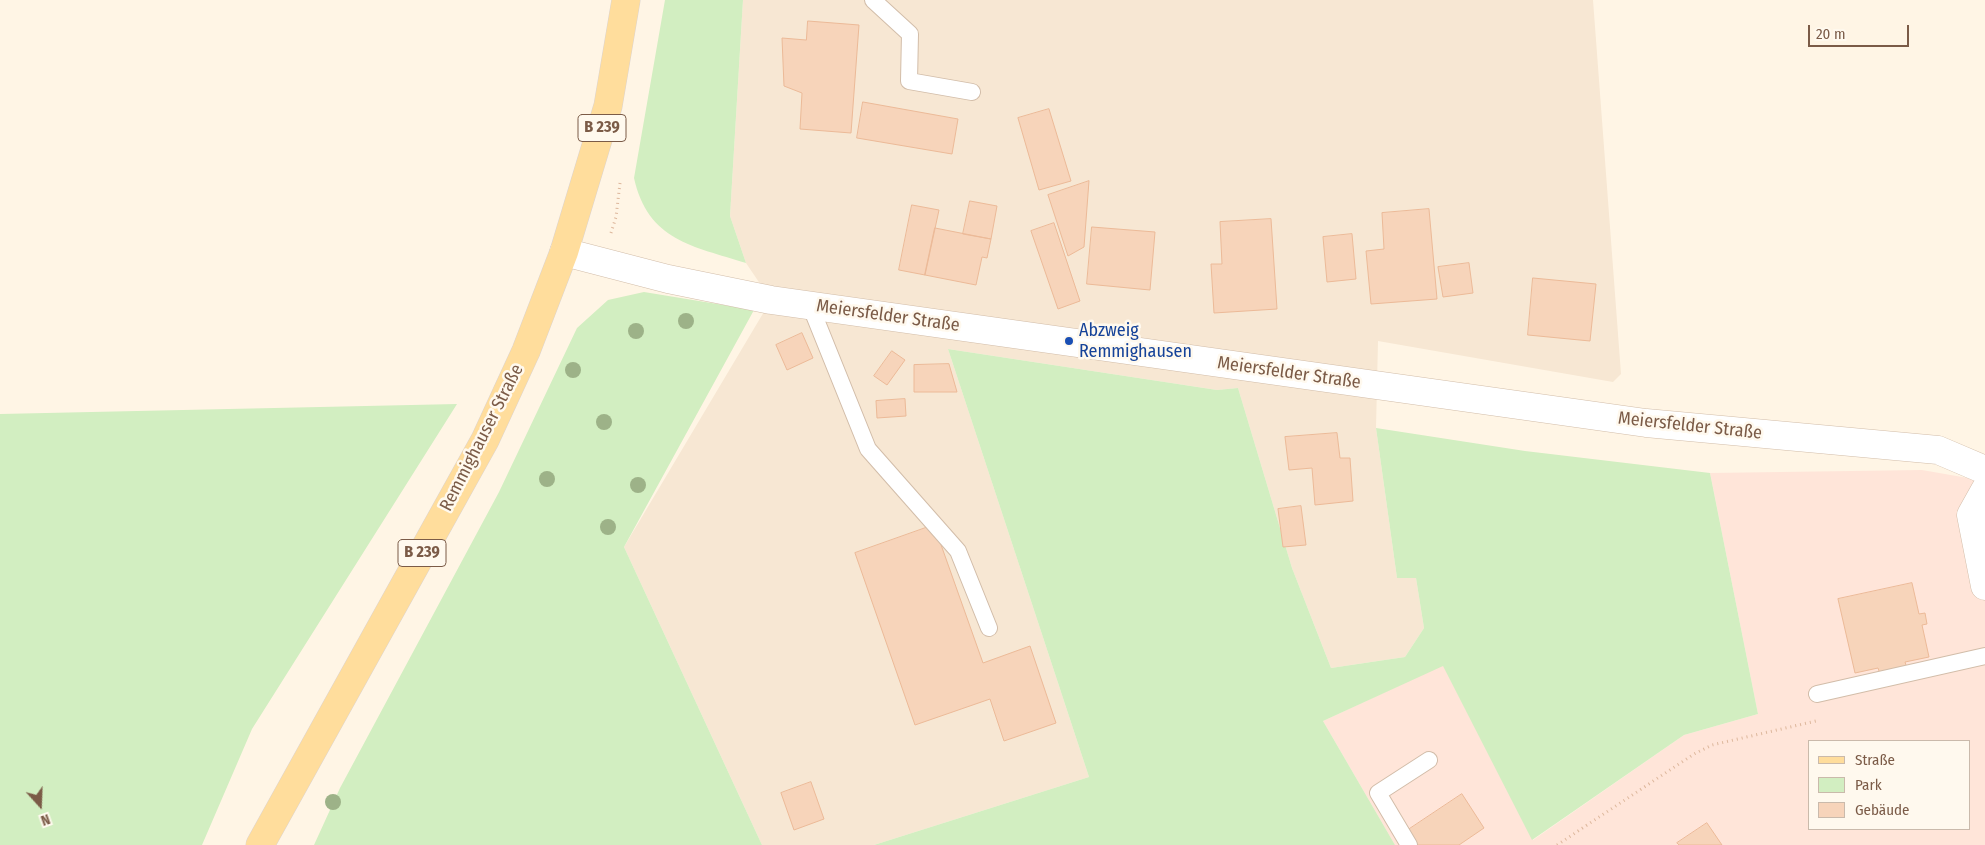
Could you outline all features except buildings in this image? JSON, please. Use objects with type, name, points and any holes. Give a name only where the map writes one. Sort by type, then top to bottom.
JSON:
[{"type":"main road","name":"Remmighauser Straße","points":[[260,845],[485,440],[526,351],[564,252],[608,106],[626,0]]},
{"type":"street","name":"Meiersfelder Straße","points":[[564,252],[668,279],[772,300],[1646,423],[1938,450],[1985,470]]},
{"type":"street","points":[[1985,490],[1971,515],[1985,586]]},
{"type":"lane","points":[[873,0],[910,34],[909,81],[972,92]]},
{"type":"lane","points":[[810,304],[868,450],[958,551],[989,628]]},
{"type":"lane","points":[[1817,694],[1985,656]]},
{"type":"lane","points":[[1409,845],[1378,793],[1428,760]]},
{"type":"path","points":[[1557,845],[1694,754],[1712,745],[1826,719]]},
{"type":"shaded area","points":[[743,0],[1593,0],[1621,374],[1613,382],[1378,341],[1376,428],[1397,578],[1416,578],[1424,628],[1405,657],[1331,668],[1292,568],[1238,388],[1217,390],[948,349],[1089,777],[874,845],[762,845],[624,547],[771,300],[746,263],[730,216]]},
{"type":"shaded area","points":[[1922,470],[1985,481],[1985,845],[1395,845],[1323,721],[1443,665],[1533,840],[1684,735],[1758,714],[1710,473]]},
{"type":"green space","points":[[665,0],[743,0],[730,216],[746,263],[675,238],[650,215],[641,199],[634,178]]},
{"type":"green space","points":[[644,292],[754,310],[624,547],[762,845],[314,845],[340,788],[499,492],[577,328],[608,300]]},
{"type":"green space","points":[[948,349],[1217,390],[1238,388],[1292,568],[1331,668],[1405,657],[1424,628],[1416,578],[1397,578],[1376,428],[1525,451],[1710,473],[1758,714],[1684,735],[1532,840],[1443,666],[1323,721],[1395,845],[874,845],[1089,777]]},
{"type":"green space","points":[[457,404],[252,729],[202,845],[0,845],[0,414]]},
{"type":"place","name":"Abzweig Remmighausen","points":[[1069,341]]}]
